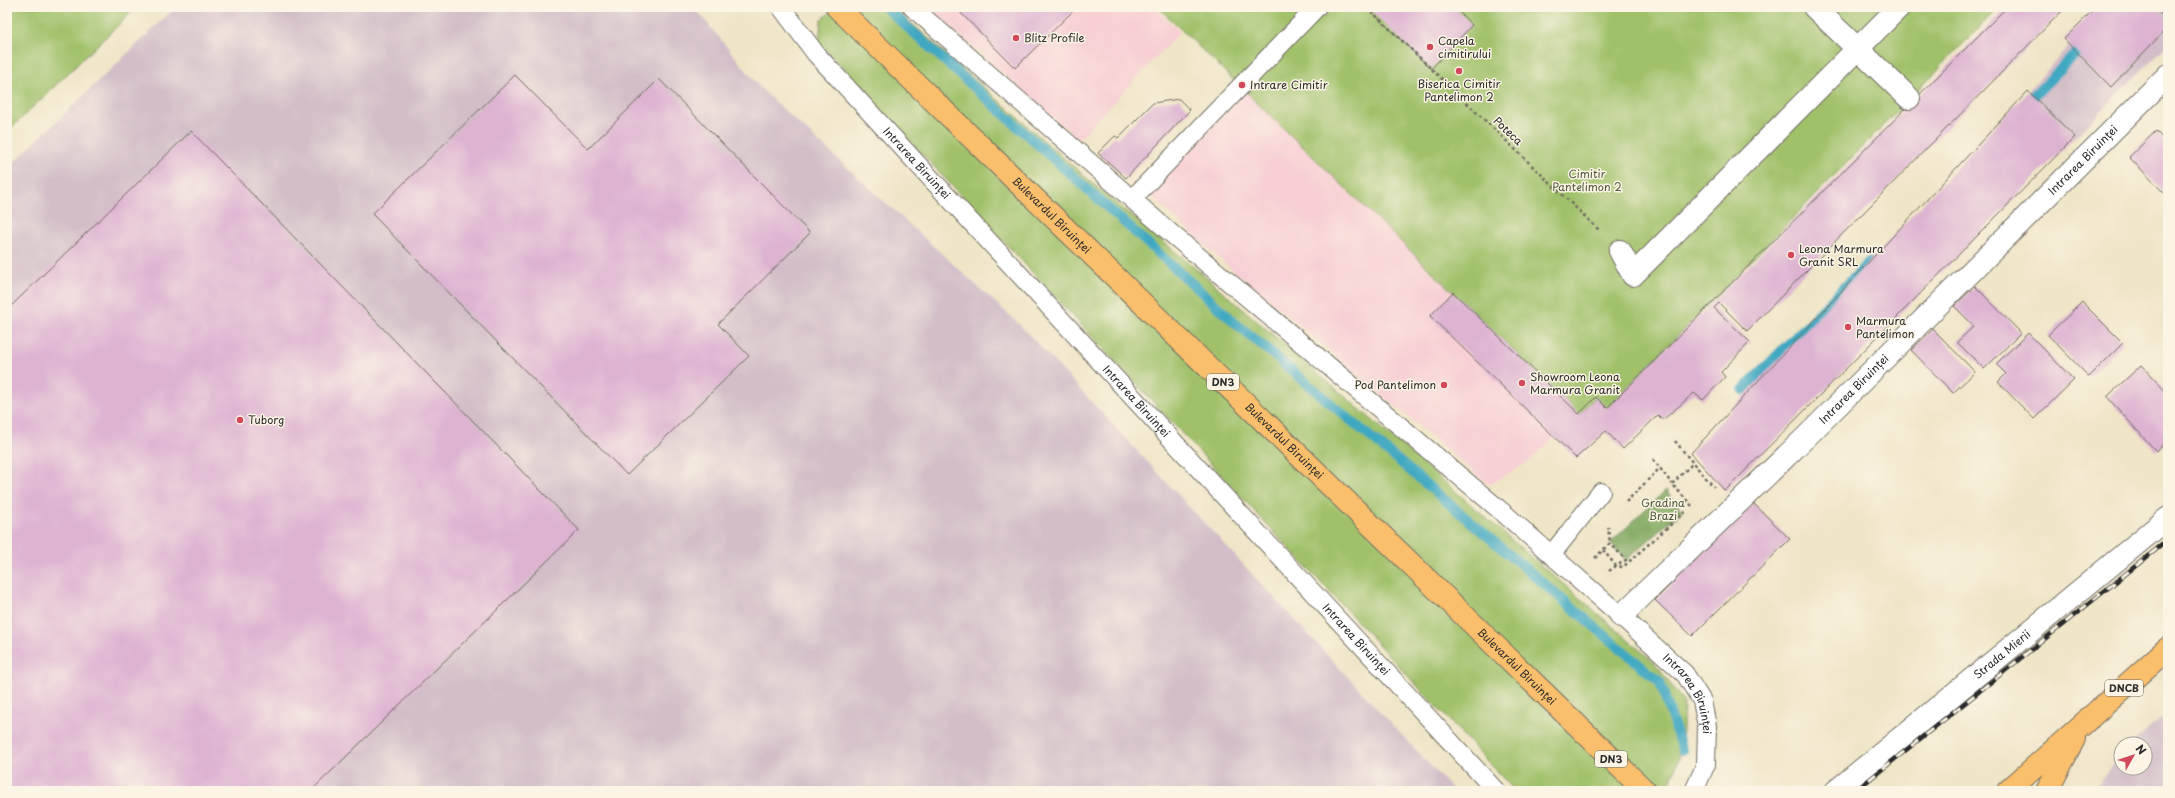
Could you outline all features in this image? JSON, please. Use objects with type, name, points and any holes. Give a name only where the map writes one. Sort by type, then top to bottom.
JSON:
[{"type":"main road","name":"Bulevardul Biruinței","points":[[837,7],[1644,791]]},
{"type":"main road","name":"DNCB","points":[[2008,791],[2168,648]]},
{"type":"main road","points":[[2047,791],[2080,728]]},
{"type":"street","points":[[1814,7],[1909,98]]},
{"type":"street","points":[[1620,251],[1633,275],[1899,7]]},
{"type":"street","name":"Intrarea Biruinței","points":[[1621,616],[1778,465],[2168,75]]},
{"type":"street","name":"Strada Mierii","points":[[1836,791],[2168,518]]},
{"type":"lane","name":"Intrarea Biruinței","points":[[782,7],[816,54],[1496,791]]},
{"type":"lane","name":"Intrarea Biruinței","points":[[912,7],[1132,199],[1551,555],[1685,674],[1702,701],[1707,726],[1706,764],[1694,791]]},
{"type":"lane","points":[[1132,199],[1317,7]]},
{"type":"lane","points":[[1551,555],[1600,492]]},
{"type":"path","name":"Poteca","points":[[1367,7],[1620,251]]},
{"type":"path","points":[[1675,441],[1714,488],[1708,492]]},
{"type":"path","points":[[1653,459],[1672,484],[1692,506]]},
{"type":"path","points":[[1672,484],[1693,463]]},
{"type":"path","points":[[1623,506],[1660,468]]},
{"type":"path","points":[[1616,566],[1623,566],[1698,501]]},
{"type":"path","points":[[1603,567],[1608,572],[1626,560],[1610,543],[1607,522]]},
{"type":"path","points":[[1599,562],[1594,557],[1610,543]]},
{"type":"path","points":[[1603,550],[1616,566]]},
{"type":"shaded area","points":[[176,7],[694,7],[763,91],[1020,325],[1454,791],[7,791],[7,169]]},
{"type":"shaded area","points":[[927,7],[1154,7],[1180,32],[1079,139]]},
{"type":"shaded area","points":[[2105,7],[2168,7],[2168,44],[2075,137],[2028,91]]},
{"type":"shaded area","points":[[1246,92],[1579,414],[1530,461],[1489,485],[1214,254],[1149,194]]},
{"type":"shaded area","points":[[2168,713],[2168,791],[2094,791],[2113,763],[2113,776],[2153,776],[2153,736],[2140,736]]},
{"type":"green space","points":[[7,7],[137,7],[7,132]]},
{"type":"green space","points":[[836,7],[893,7],[1100,190],[1201,273],[1655,663],[1684,703],[1682,750],[1671,781],[1662,791],[1514,790],[819,43],[821,20]]},
{"type":"green space","name":"Cimitir Pantelimon 2","points":[[1158,7],[1999,7],[1607,408],[1596,397],[1579,414]]},
{"type":"green space","name":"Gradina Brazi","points":[[1666,490],[1682,511],[1626,560],[1610,543]]},
{"type":"building","name":"Blitz Profile","points":[[955,7],[1077,7],[1015,68]]},
{"type":"building","name":"Capela cimitirului","points":[[1367,7],[1454,7],[1472,25],[1431,69]]},
{"type":"building","name":"Leona Marmura Granit SRL","points":[[2007,7],[2066,7],[1747,331],[1719,303],[1714,308],[1750,342],[1721,372],[1725,377],[1703,400],[1694,393],[1663,420],[1658,415],[1623,449],[1606,431],[1576,458],[1430,316],[1453,292],[1579,414],[1596,397],[1607,408]]},
{"type":"building","points":[[2096,7],[2153,7],[2168,21],[2168,27],[2111,87],[2064,39]]},
{"type":"building","points":[[515,75],[588,149],[659,79],[810,233],[718,324],[749,356],[627,475],[372,214]]},
{"type":"building","name":"Marmura Pantelimon","points":[[2028,91],[2075,137],[1725,491],[1691,453]]},
{"type":"building","points":[[1179,99],[1190,110],[1126,178],[1098,153],[1115,136],[1118,138],[1153,103]]},
{"type":"building","name":"Tuborg","points":[[191,131],[579,530],[311,791],[7,791],[7,310]]},
{"type":"building","points":[[2156,131],[2168,144],[2168,197],[2129,157]]},
{"type":"building","points":[[1975,286],[2021,333],[1984,369],[1957,342],[1974,326],[1954,306]]},
{"type":"building","points":[[2082,302],[2123,343],[2089,377],[2048,335]]},
{"type":"building","points":[[1933,329],[1975,372],[1953,393],[1911,350]]},
{"type":"building","points":[[2028,333],[2074,380],[2034,419],[1998,382],[2006,374],[1996,364]]},
{"type":"building","points":[[2141,365],[2168,394],[2168,440],[2156,451],[2107,397]]},
{"type":"building","points":[[1753,503],[1790,539],[1692,636],[1655,600]]},
{"type":"waterway","points":[[885,7],[1238,325],[1660,682],[1682,750]]},
{"type":"waterway","points":[[2024,106],[2086,43]]},
{"type":"waterway","points":[[1743,390],[1869,262]]},
{"type":"railway","points":[[1855,791],[2168,540]]},
{"type":"place","name":"Blitz Profile","points":[[1016,38]]},
{"type":"place","name":"Capela cimitirului","points":[[1430,47]]},
{"type":"place","name":"Biserica Cimitir Pantelimon 2","points":[[1459,71]]},
{"type":"place","name":"Intrare Cimitir","points":[[1242,85]]},
{"type":"place","name":"Leona Marmura Granit SRL","points":[[1791,255]]},
{"type":"place","name":"Marmura Pantelimon","points":[[1848,327]]},
{"type":"place","name":"Showroom Leona Marmura Granit","points":[[1522,383]]},
{"type":"place","name":"Pod Pantelimon","points":[[1444,385]]},
{"type":"place","name":"Tuborg","points":[[240,420]]}]
